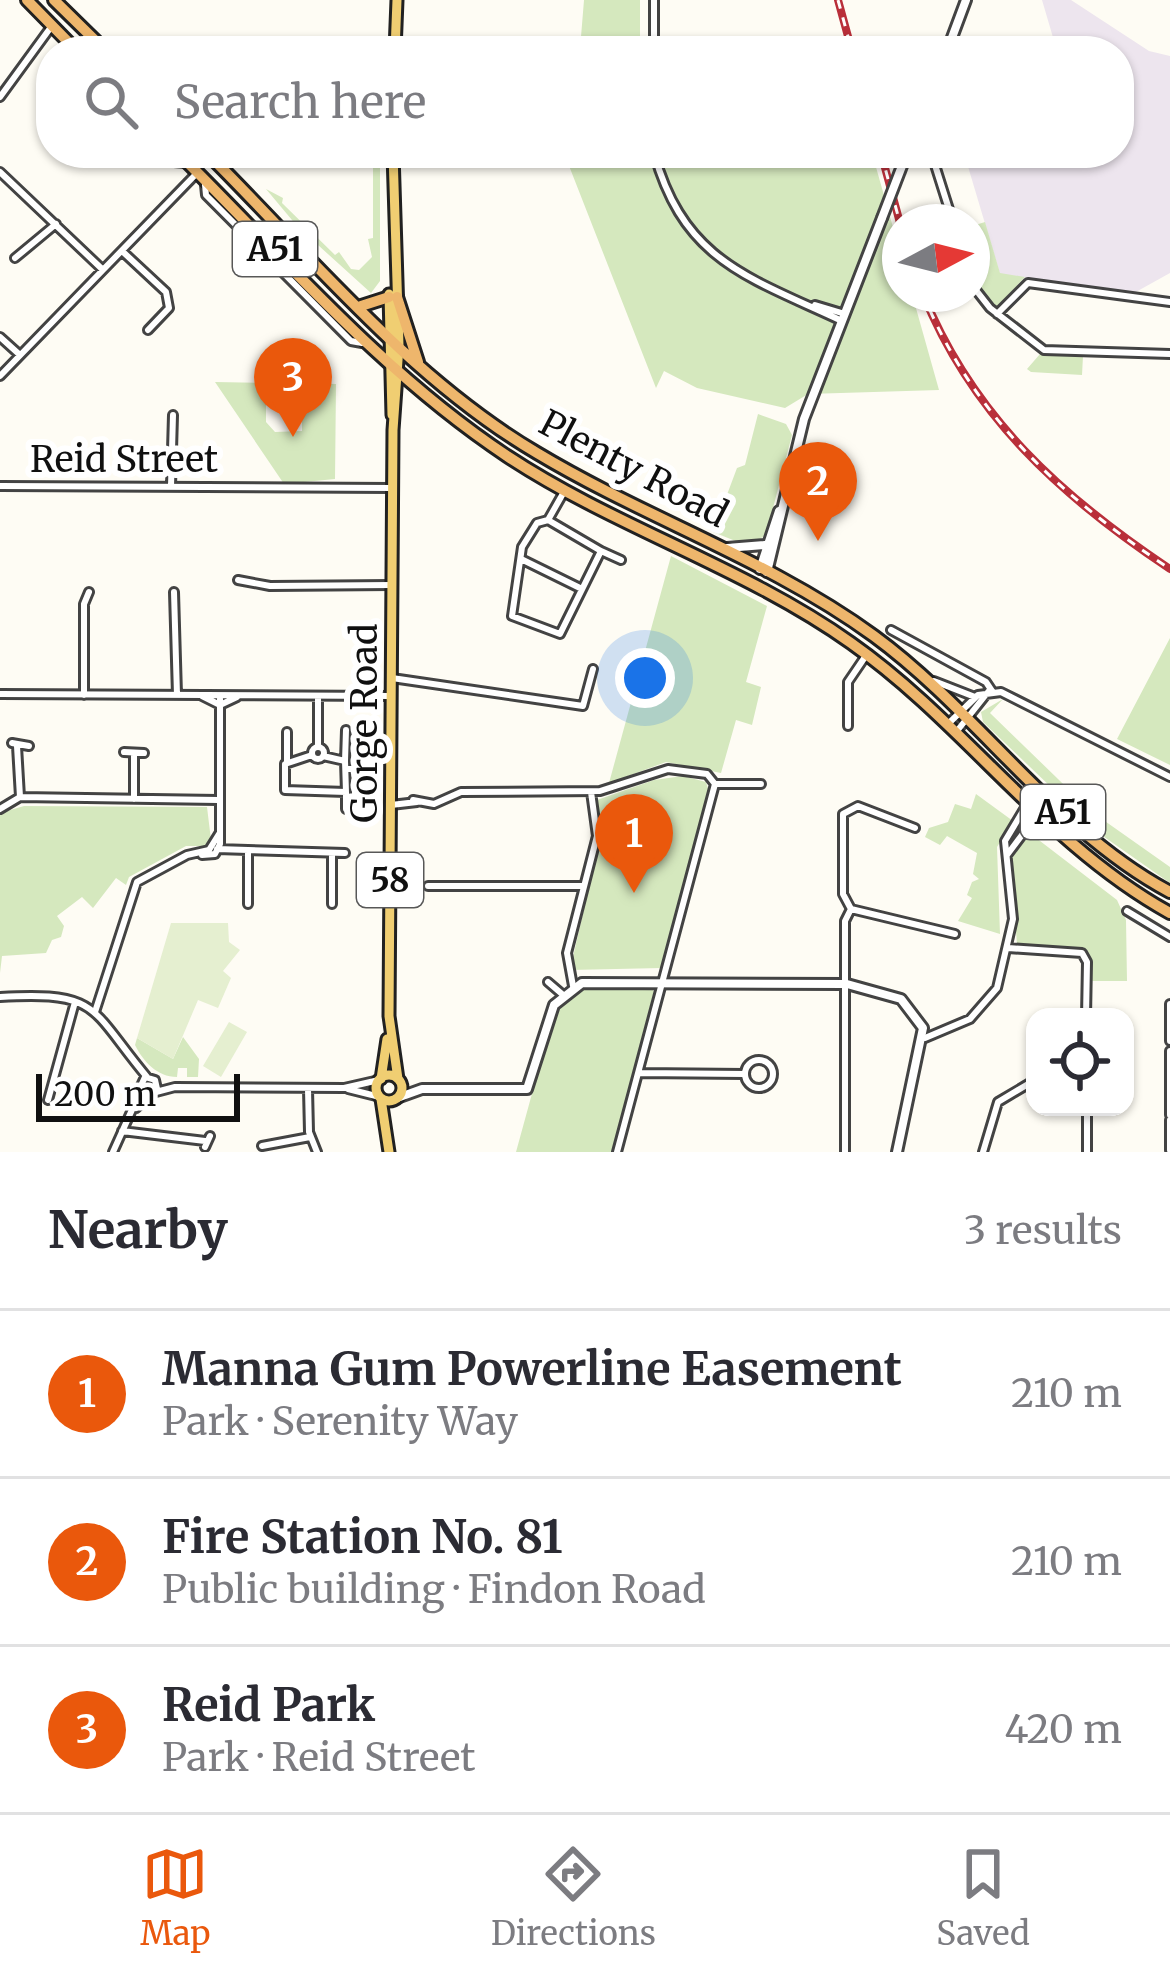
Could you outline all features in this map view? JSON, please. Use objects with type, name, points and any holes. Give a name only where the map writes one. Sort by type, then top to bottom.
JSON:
[{"type":"highway","points":[[27,0],[63,36]]},
{"type":"highway","points":[[54,0],[91,36]]},
{"type":"highway","name":"Plenty Road","points":[[194,168],[394,367],[505,454],[565,490],[758,587],[867,655],[1103,872],[1170,914]]},
{"type":"highway","name":"Plenty Road","points":[[222,168],[399,346],[535,452],[856,623],[922,675],[1109,853],[1170,892]]},
{"type":"highway","points":[[225,200],[238,184]]},
{"type":"highway","points":[[361,306],[393,293],[418,362]]},
{"type":"highway","points":[[758,587],[763,570]]},
{"type":"highway","points":[[1033,783],[1040,804],[1037,815]]},
{"type":"main road","points":[[396,36],[397,0]]},
{"type":"main road","name":"58","points":[[393,168],[393,293],[399,346]]},
{"type":"main road","name":"58","points":[[393,293],[388,334],[394,367]]},
{"type":"main road","name":"Gorge Road","points":[[380,1079],[389,1016],[393,430],[399,346]]},
{"type":"main road","name":"Gorge Road","points":[[389,1016],[399,1080]]},
{"type":"main road","points":[[380,1079],[399,1080]]},
{"type":"main road","name":"58","points":[[380,1079],[389,1137]]},
{"type":"main road","name":"58","points":[[388,1152],[399,1080]]},
{"type":"main road","points":[[381,1098],[396,1099]]},
{"type":"street","points":[[654,0],[654,36]]},
{"type":"street","points":[[952,36],[966,0]]},
{"type":"street","points":[[45,36],[53,25]]},
{"type":"street","points":[[0,97],[36,48]]},
{"type":"street","name":"Plenty Road","points":[[189,168],[197,171],[206,195],[351,341],[371,345]]},
{"type":"street","points":[[658,168],[668,200],[702,245],[720,260],[844,317]]},
{"type":"street","points":[[763,570],[804,419],[901,168]]},
{"type":"street","points":[[936,168],[947,204]]},
{"type":"street","points":[[0,376],[197,171]]},
{"type":"street","points":[[0,172],[102,269]]},
{"type":"street","points":[[15,258],[56,224]]},
{"type":"street","name":"Plenty Road","points":[[276,250],[282,271]]},
{"type":"street","points":[[122,251],[166,292],[169,308],[148,330]]},
{"type":"street","points":[[997,314],[1028,283],[1170,302]]},
{"type":"street","points":[[990,306],[1044,350],[1170,354]]},
{"type":"street","points":[[0,338],[20,355]]},
{"type":"street","points":[[171,487],[173,416]]},
{"type":"street","name":"Reid Street","points":[[0,486],[393,488]]},
{"type":"street","points":[[565,490],[548,520],[537,524],[520,559],[512,616],[560,634],[601,551]]},
{"type":"street","points":[[763,570],[766,545],[782,505]]},
{"type":"street","points":[[548,520],[621,560]]},
{"type":"street","points":[[719,548],[766,545]]},
{"type":"street","points":[[520,559],[582,589]]},
{"type":"street","points":[[238,580],[271,586],[392,584]]},
{"type":"street","points":[[84,695],[84,604],[89,592]]},
{"type":"street","points":[[174,592],[177,694]]},
{"type":"street","points":[[891,630],[986,682],[990,692],[1170,777]]},
{"type":"street","points":[[848,726],[848,682],[867,655]]},
{"type":"street","points":[[392,678],[583,706],[593,670]]},
{"type":"street","points":[[922,675],[975,697]]},
{"type":"street","points":[[964,715],[975,697],[990,692]]},
{"type":"street","points":[[951,729],[990,692]]},
{"type":"street","points":[[0,694],[177,694],[220,702],[243,695],[392,696]]},
{"type":"street","points":[[318,695],[318,747],[323,756]]},
{"type":"street","points":[[95,1012],[137,883],[198,854],[212,855],[215,848],[220,702]]},
{"type":"street","points":[[346,730],[346,809]]},
{"type":"street","points":[[286,732],[284,786],[288,792],[346,792]]},
{"type":"street","points":[[20,797],[14,744],[29,746]]},
{"type":"street","points":[[312,755],[318,747]]},
{"type":"street","points":[[124,752],[139,753],[134,799]]},
{"type":"street","points":[[287,761],[323,756],[374,769]]},
{"type":"street","points":[[391,805],[434,804],[461,791],[591,792],[672,769],[708,775],[715,784]]},
{"type":"street","points":[[715,784],[761,784]]},
{"type":"street","points":[[617,1152],[715,784]]},
{"type":"street","points":[[574,985],[567,962],[597,836],[591,792]]},
{"type":"street","points":[[0,809],[20,797],[218,800]]},
{"type":"street","points":[[850,909],[843,895],[845,810],[858,806],[915,828]]},
{"type":"street","points":[[924,1035],[949,1030],[987,1004],[1007,948],[1013,913],[1005,841],[1026,806]]},
{"type":"street","points":[[1005,858],[1037,815]]},
{"type":"street","points":[[215,848],[345,854]]},
{"type":"street","points":[[248,853],[248,905]]},
{"type":"street","points":[[332,853],[332,904]]},
{"type":"street","points":[[428,886],[584,886]]},
{"type":"street","points":[[850,909],[955,934]]},
{"type":"street","points":[[845,1152],[845,916],[850,909]]},
{"type":"street","points":[[1127,911],[1170,937]]},
{"type":"street","points":[[1007,948],[1084,955],[1086,1008]]},
{"type":"street","points":[[548,982],[562,994]]},
{"type":"street","points":[[399,1080],[422,1089],[523,1087],[537,1063],[562,994],[574,985],[845,984],[901,999],[924,1035],[897,1152]]},
{"type":"street","points":[[0,997],[45,995],[95,1012],[121,1037],[151,1078],[175,1087]]},
{"type":"street","points":[[48,1100],[75,1002]]},
{"type":"street","points":[[1170,1004],[1170,1041]]},
{"type":"street","points":[[1170,1052],[1170,1150]]},
{"type":"street","points":[[639,1071],[745,1074],[758,1088],[770,1084],[773,1074],[760,1060],[749,1064],[745,1074]]},
{"type":"street","points":[[135,1062],[136,1108]]},
{"type":"street","points":[[139,1088],[151,1078]]},
{"type":"street","points":[[151,1078],[153,1094]]},
{"type":"street","points":[[113,1152],[136,1108],[153,1094],[175,1087],[344,1088],[380,1079]]},
{"type":"street","points":[[983,1152],[998,1102],[1026,1085]]},
{"type":"street","points":[[139,1088],[153,1094]]},
{"type":"street","points":[[344,1088],[381,1098]]},
{"type":"street","points":[[308,1089],[310,1137],[317,1152]]},
{"type":"street","points":[[396,1099],[422,1089]]},
{"type":"street","points":[[1087,1116],[1087,1152]]},
{"type":"street","points":[[122,1131],[207,1141]]},
{"type":"street","points":[[262,1146],[310,1137]]},
{"type":"shaded area","points":[[1042,0],[1071,0],[1126,36],[1053,36]]},
{"type":"shaded area","points":[[1134,41],[1170,56],[1170,273],[1134,293],[1000,274],[990,240],[990,204],[979,204],[968,168],[1134,168]]},
{"type":"green space","points":[[584,0],[640,0],[640,36],[581,36]]},
{"type":"green space","points":[[373,168],[380,168],[380,281],[371,293],[297,226],[266,189],[283,198],[282,203],[335,255],[339,252],[351,269],[359,270],[372,257],[368,239],[373,238]]},
{"type":"green space","points":[[570,168],[876,168],[886,204],[882,204],[882,312],[917,312],[939,390],[808,394],[785,408],[697,388],[664,371],[656,388]]},
{"type":"green space","points":[[990,239],[1000,273],[1025,277],[996,308],[990,301]]},
{"type":"green space","points":[[1040,354],[1083,356],[1082,375],[1031,372],[1027,369]]},
{"type":"green space","points":[[215,382],[266,383],[266,422],[275,432],[302,431],[302,383],[336,384],[335,479],[284,484]]},
{"type":"green space","points":[[758,414],[786,424],[792,435],[766,535],[748,546],[713,532],[737,468],[745,465]]},
{"type":"green space","points":[[671,556],[767,606],[746,682],[761,687],[752,725],[736,720],[721,773],[666,762],[609,783]]},
{"type":"green space","points":[[1170,638],[1170,765],[1117,739]]},
{"type":"green space","points":[[1003,699],[990,713],[1092,812],[1170,867],[1170,883],[1100,834],[983,722],[981,712]]},
{"type":"green space","points":[[683,776],[706,782],[710,795],[662,968],[570,970],[599,843],[597,800],[654,780]]},
{"type":"green space","points":[[976,794],[1013,821],[997,847],[1000,934],[958,921],[972,898],[967,895],[972,882],[979,879],[973,874],[977,853],[947,836],[940,845],[925,837],[929,828],[948,822],[955,804],[971,809]]},
{"type":"green space","points":[[24,806],[207,807],[211,840],[205,846],[186,846],[129,877],[126,885],[116,878],[93,908],[82,897],[57,916],[64,926],[61,937],[52,940],[46,953],[2,956],[0,973],[0,813]]},
{"type":"green space","points":[[1027,831],[1117,900],[1126,920],[1127,981],[1090,981],[1090,956],[1082,949],[1017,945],[1011,859]]},
{"type":"green space","points":[[171,923],[228,923],[229,942],[240,950],[223,971],[231,978],[218,1008],[198,1000],[173,1059],[137,1038]]},
{"type":"green space","points":[[647,986],[654,991],[612,1152],[516,1152],[553,1017],[566,999],[587,987]]},
{"type":"green space","points":[[229,1022],[247,1032],[221,1077],[203,1066]]},
{"type":"green space","points":[[183,1037],[199,1059],[198,1077],[187,1077],[187,1068],[178,1068],[177,1077],[157,1071],[135,1045],[137,1038],[173,1059]]},
{"type":"railway","points":[[838,0],[848,36]]},
{"type":"railway","points":[[885,168],[895,204]]},
{"type":"railway","points":[[932,312],[968,379],[1025,451],[1093,513],[1170,569]]},
{"type":"place","name":"Reid Park","points":[[293,437]]},
{"type":"place","name":"Fire Station No. 81","points":[[818,541]]},
{"type":"place","name":"Manna Gum Powerline Easement","points":[[634,893]]}]
